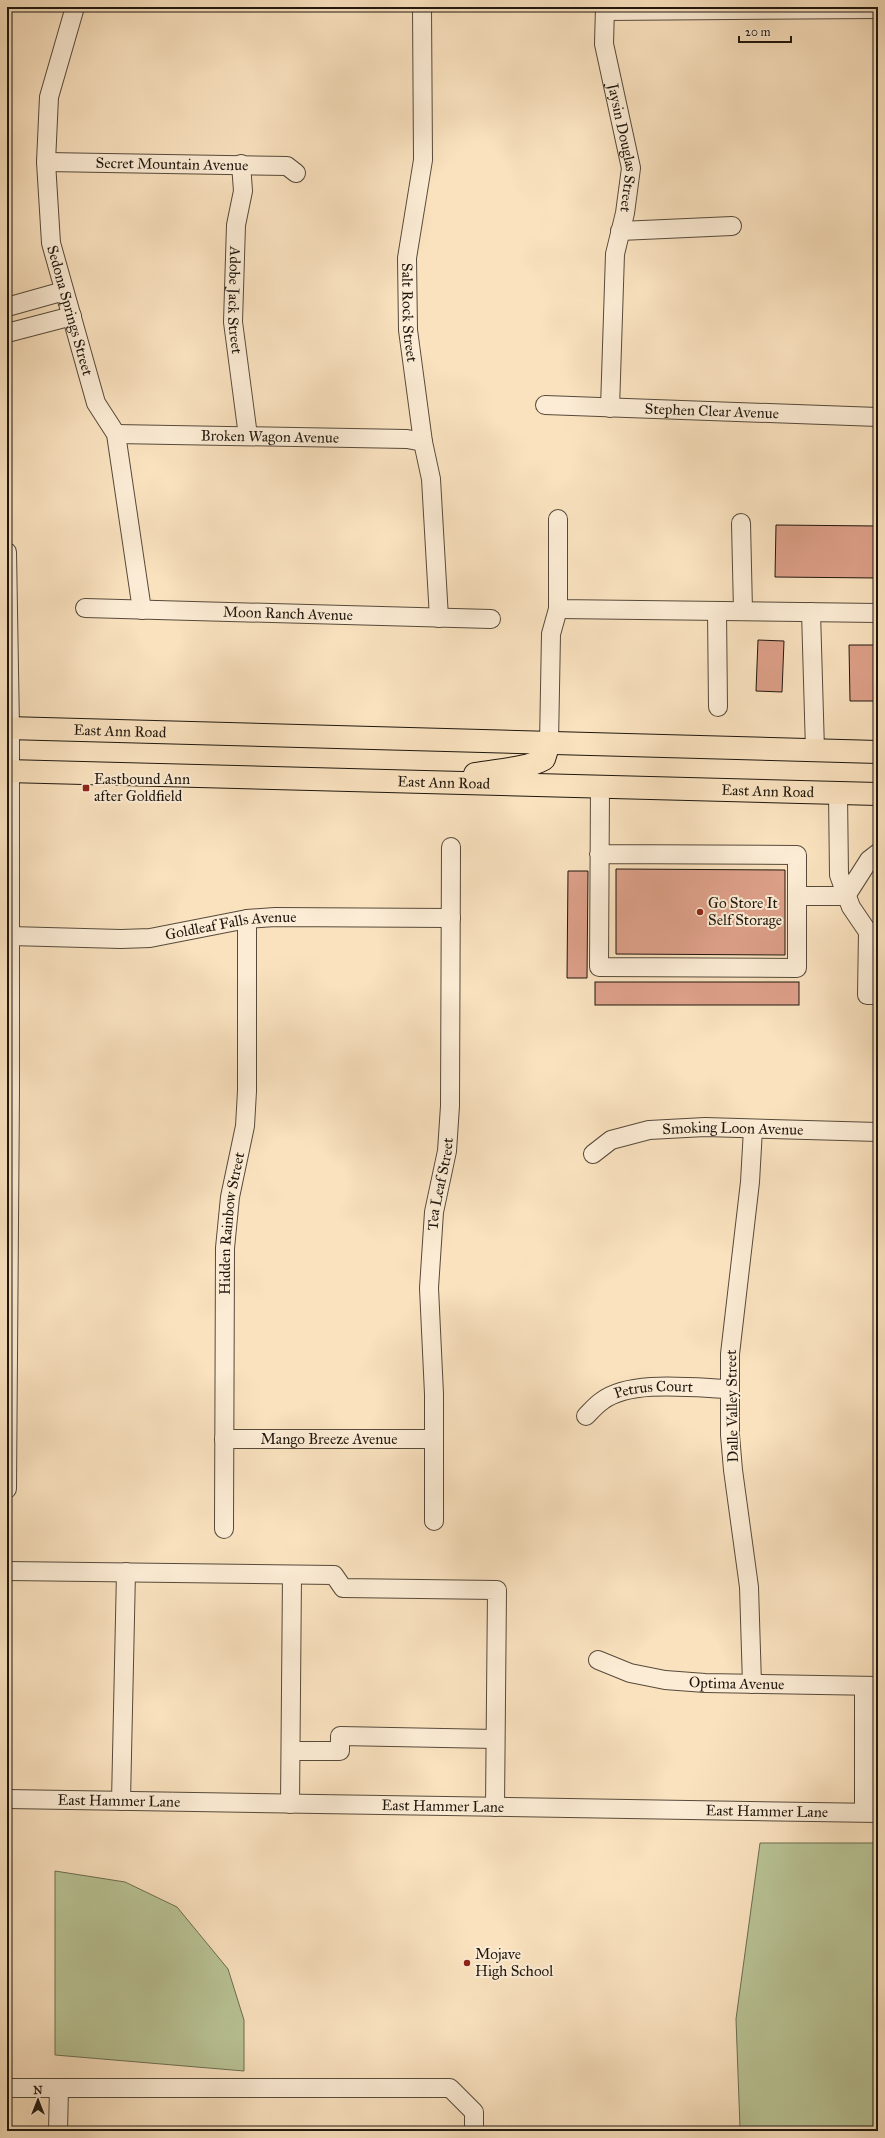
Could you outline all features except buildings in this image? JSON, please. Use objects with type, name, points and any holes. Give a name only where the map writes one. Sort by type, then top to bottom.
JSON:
[{"type":"main road","name":"East Ann Road","points":[[8,728],[878,752]]},
{"type":"main road","points":[[431,782],[523,766],[534,766],[544,759],[549,743]]},
{"type":"main road","name":"East Ann Road","points":[[8,771],[878,794]]},
{"type":"street","name":"Sedona Springs Street","points":[[75,7],[49,97],[46,162],[51,243],[96,403],[116,434],[142,610]]},
{"type":"street","name":"Salt Rock Street","points":[[422,7],[423,160],[407,258],[408,330],[423,442],[431,479],[439,618]]},
{"type":"street","points":[[605,9],[878,9]]},
{"type":"street","name":"Jaysin Douglas Street","points":[[605,9],[604,44],[631,168],[625,213],[620,231],[614,268],[610,408]]},
{"type":"street","name":"Secret Mountain Avenue","points":[[46,162],[241,164],[286,166],[296,173]]},
{"type":"street","name":"Adobe Jack Street","points":[[241,164],[243,191],[236,225],[233,322],[248,436]]},
{"type":"street","points":[[620,231],[732,226]]},
{"type":"street","points":[[64,292],[12,306],[15,331],[72,316]]},
{"type":"street","name":"Stephen Clear Avenue","points":[[545,405],[878,417]]},
{"type":"street","name":"Broken Wagon Avenue","points":[[116,434],[407,439],[423,442]]},
{"type":"street","points":[[549,743],[551,634],[558,609],[558,519]]},
{"type":"street","points":[[741,523],[743,611]]},
{"type":"street","points":[[7,552],[10,936],[7,1489]]},
{"type":"street","name":"Moon Ranch Avenue","points":[[85,608],[491,619]]},
{"type":"street","points":[[558,609],[878,613]]},
{"type":"street","points":[[717,611],[718,707]]},
{"type":"street","points":[[811,612],[814,750]]},
{"type":"street","points":[[600,786],[599,967],[797,968],[797,855],[600,854]]},
{"type":"street","points":[[838,793],[839,869],[846,896],[873,932],[866,995],[878,995]]},
{"type":"street","name":"Tea Leaf Street","points":[[434,1521],[434,1439],[429,1267],[434,1212],[448,1144],[450,1106],[451,847]]},
{"type":"street","points":[[846,896],[869,860],[878,853]]},
{"type":"street","points":[[797,896],[846,896]]},
{"type":"street","name":"Goldleaf Falls Avenue","points":[[10,936],[121,939],[150,938],[247,919],[275,917],[451,918]]},
{"type":"street","name":"Hidden Rainbow Street","points":[[224,1528],[225,1248],[230,1197],[245,1126],[247,1091],[247,919]]},
{"type":"street","name":"Smoking Loon Avenue","points":[[593,1154],[611,1140],[649,1130],[705,1127],[878,1132]]},
{"type":"street","name":"Dalle Valley Street","points":[[752,1684],[749,1587],[733,1470],[730,1354],[749,1189],[753,1129]]},
{"type":"street","name":"Petrus Court","points":[[586,1416],[602,1400],[639,1388],[661,1386],[730,1389]]},
{"type":"street","name":"Mango Breeze Avenue","points":[[224,1439],[434,1439]]},
{"type":"street","points":[[7,1571],[334,1575],[343,1588],[497,1590],[495,1807]]},
{"type":"street","points":[[121,1801],[126,1572]]},
{"type":"street","points":[[290,1804],[292,1575]]},
{"type":"street","name":"Optima Avenue","points":[[598,1660],[630,1673],[665,1680],[752,1684],[871,1686]]},
{"type":"street","points":[[871,1686],[871,1813]]},
{"type":"street","points":[[291,1751],[340,1751],[340,1736],[495,1739]]},
{"type":"street","name":"East Hammer Lane","points":[[7,1799],[871,1813]]},
{"type":"street","points":[[7,2088],[450,2088],[474,2112],[474,2131]]},
{"type":"street","points":[[58,2131],[59,2088]]},
{"type":"green space","points":[[760,1843],[878,1843],[878,2131],[761,2131],[740,2128],[736,2019]]},
{"type":"green space","points":[[55,1871],[125,1882],[177,1907],[228,1969],[244,2020],[244,2071],[55,2055]]},
{"type":"place","name":"Eastbound Ann after Goldfield","points":[[86,788]]},
{"type":"place","name":"Go Store It Self Storage","points":[[700,912]]},
{"type":"place","name":"Mojave High School","points":[[467,1963]]}]
